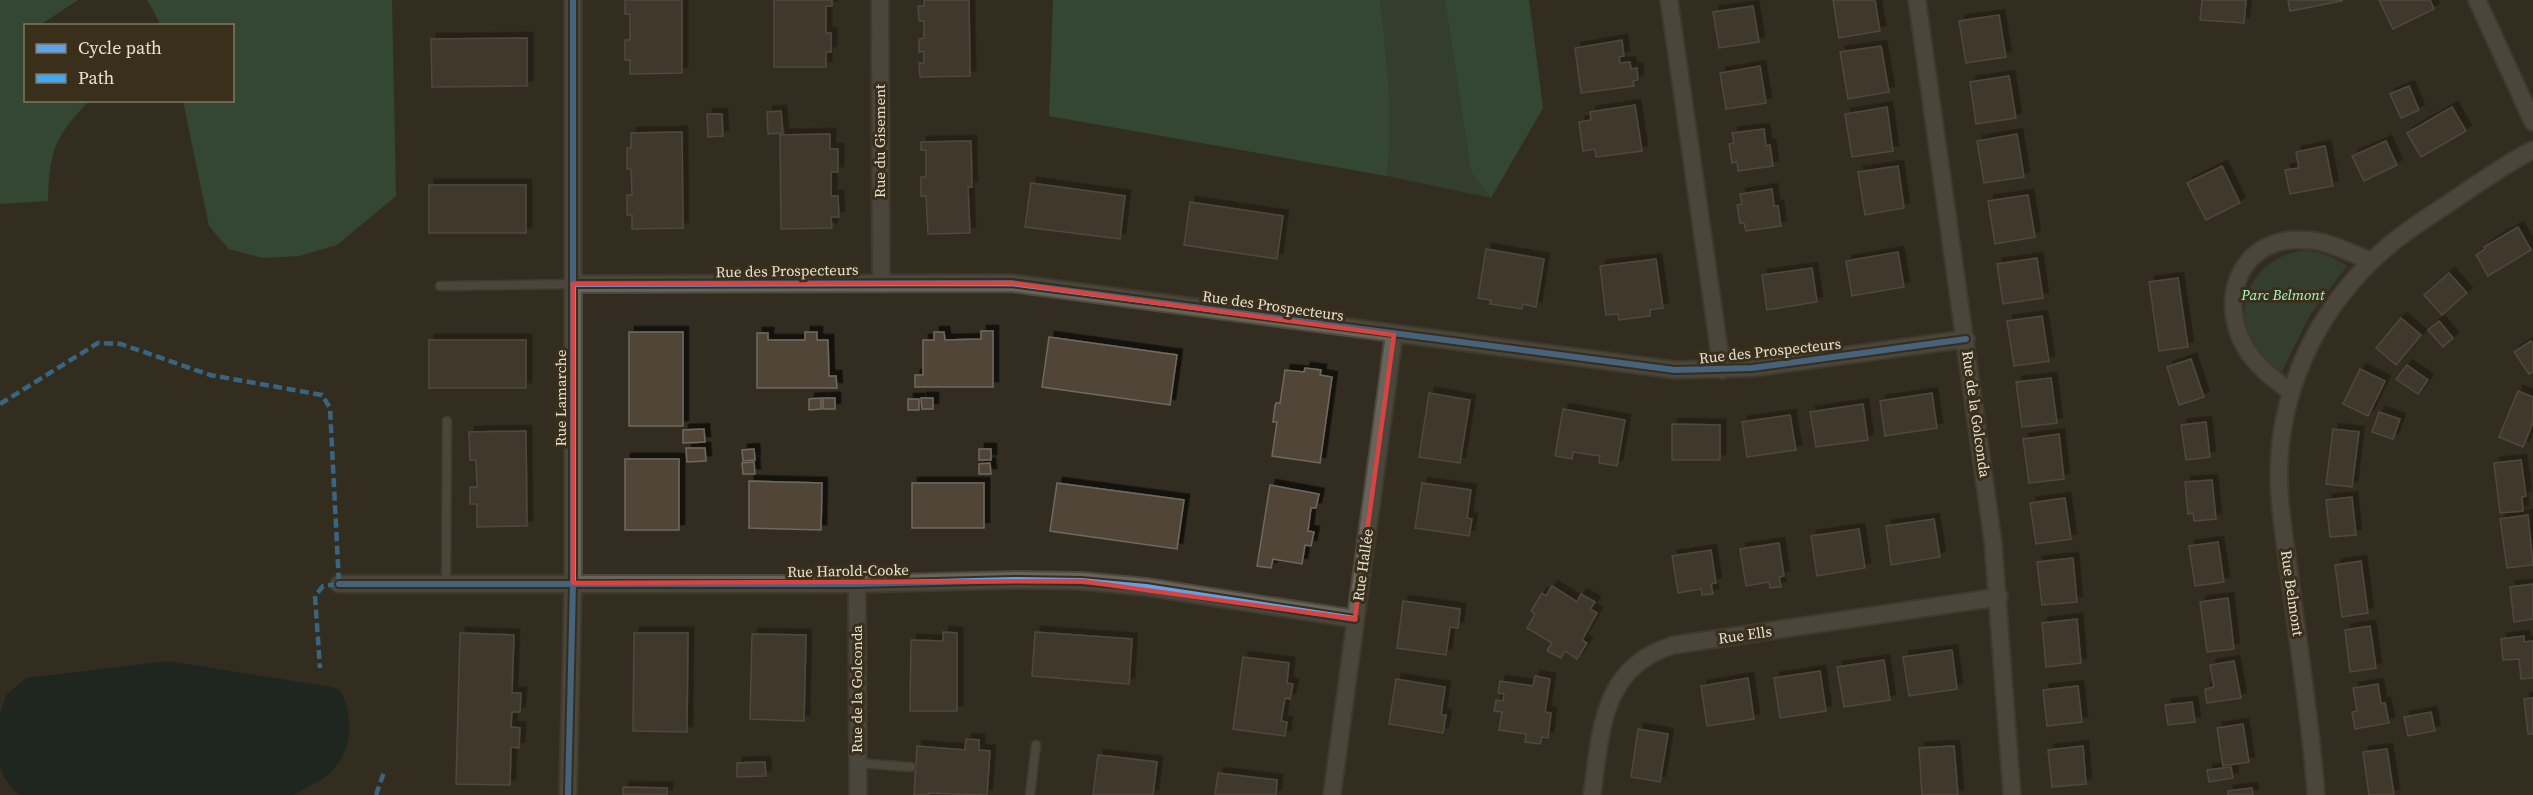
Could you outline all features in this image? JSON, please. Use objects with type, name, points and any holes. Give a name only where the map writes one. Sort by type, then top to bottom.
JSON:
[{"type":"street","name":"Rue Lamarche","points":[[568,795],[573,583],[573,0]]},
{"type":"street","name":"Rue du Gisement","points":[[880,0],[881,282]]},
{"type":"street","points":[[1669,0],[1722,370]]},
{"type":"street","name":"Rue de la Golconda","points":[[1917,0],[1999,597],[2012,795]]},
{"type":"street","points":[[2477,0],[2533,122]]},
{"type":"street","name":"Rue Belmont","points":[[2316,795],[2280,506],[2281,438],[2291,392],[2311,341],[2328,313],[2371,261],[2414,226],[2500,168],[2533,150]]},
{"type":"street","points":[[2291,392],[2262,369],[2246,349],[2238,332],[2232,310],[2234,287],[2244,267],[2260,251],[2280,241],[2303,239],[2321,241],[2371,261]]},
{"type":"street","name":"Rue des Prospecteurs","points":[[573,284],[881,282],[993,283],[1035,286],[1651,369],[1722,370],[1965,339]]},
{"type":"street","name":"Rue Hallée","points":[[1332,795],[1394,335]]},
{"type":"street","name":"Rue Harold-Cooke","points":[[339,584],[857,584],[1081,580],[1146,587],[1355,620]]},
{"type":"street","name":"Rue de la Golconda","points":[[857,584],[858,795]]},
{"type":"street","name":"Rue Ells","points":[[1592,795],[1602,720],[1608,702],[1617,685],[1629,670],[1658,650],[1674,645],[1999,597]]},
{"type":"lane","points":[[440,286],[573,284]]},
{"type":"lane","points":[[446,584],[447,421]]},
{"type":"lane","points":[[1030,795],[1036,745]]},
{"type":"lane","points":[[857,763],[911,767]]},
{"type":"highlighted area","points":[[1011,283],[1394,335],[1355,619],[1081,581],[573,583],[573,284]]},
{"type":"green space","points":[[0,0],[78,0],[42,24],[24,24],[24,102],[88,102],[68,124],[56,145],[50,169],[48,201],[0,204]]},
{"type":"green space","points":[[147,0],[392,0],[396,196],[337,245],[299,256],[262,258],[229,249],[209,226],[183,102],[234,102],[234,24],[160,24]]},
{"type":"green space","points":[[1053,0],[1380,0],[1389,110],[1387,176],[1049,116]]},
{"type":"green space","points":[[1380,0],[1445,0],[1471,172],[1491,198],[1387,176],[1389,110]]},
{"type":"green space","points":[[1445,0],[1529,0],[1543,108],[1491,198],[1471,172]]},
{"type":"green space","name":"Parc Belmont","points":[[2304,250],[2327,255],[2347,266],[2310,315],[2282,371],[2263,357],[2251,340],[2245,321],[2245,302],[2252,284],[2264,269],[2281,257]]},
{"type":"water","points":[[168,661],[340,690],[348,712],[349,733],[338,764],[318,782],[293,795],[21,795],[14,791],[4,777],[0,765],[0,714],[6,695],[26,678]]},
{"type":"building","points":[[625,0],[682,0],[682,73],[630,74],[630,60],[625,60],[625,40],[630,40],[630,14],[625,14]]},
{"type":"building","points":[[774,0],[832,0],[832,6],[826,6],[826,33],[831,33],[831,52],[826,52],[826,67],[774,67]]},
{"type":"building","points":[[924,0],[969,0],[970,76],[920,77],[919,63],[924,63],[924,51],[919,52],[919,39],[924,38],[924,21],[919,21],[918,6],[924,6]]},
{"type":"building","points":[[1833,0],[1875,0],[1880,31],[1839,38]]},
{"type":"building","points":[[2202,0],[2246,0],[2244,23],[2200,20]]},
{"type":"building","points":[[2288,0],[2342,0],[2342,1],[2290,11]]},
{"type":"building","points":[[2379,0],[2430,0],[2434,9],[2393,29]]},
{"type":"building","points":[[1753,6],[1759,42],[1719,48],[1713,12]]},
{"type":"building","points":[[1999,15],[2006,57],[1966,63],[1959,21]]},
{"type":"building","points":[[527,38],[527,86],[432,87],[431,39]]},
{"type":"building","points":[[1622,40],[1624,56],[1619,57],[1620,63],[1630,62],[1631,69],[1637,68],[1638,80],[1633,81],[1634,86],[1581,93],[1575,48]]},
{"type":"building","points":[[1881,46],[1889,92],[1848,99],[1840,52]]},
{"type":"building","points":[[1760,66],[1766,103],[1726,109],[1720,73]]},
{"type":"building","points":[[2009,76],[2016,118],[1976,124],[1970,82]]},
{"type":"building","points":[[2409,86],[2419,110],[2401,118],[2390,94]]},
{"type":"building","points":[[1635,105],[1642,151],[1596,157],[1595,149],[1583,151],[1579,122],[1591,120],[1590,112]]},
{"type":"building","points":[[1887,107],[1893,151],[1852,157],[1845,114]]},
{"type":"building","points":[[2452,107],[2466,131],[2421,157],[2407,133]]},
{"type":"building","points":[[781,111],[783,133],[768,134],[767,112]]},
{"type":"building","points":[[707,114],[722,114],[723,136],[708,137]]},
{"type":"building","points":[[1764,129],[1766,146],[1770,145],[1773,166],[1738,171],[1737,162],[1732,163],[1729,144],[1734,143],[1732,133]]},
{"type":"building","points":[[682,132],[683,228],[632,229],[632,215],[627,215],[627,195],[632,195],[631,169],[627,169],[627,148],[631,148],[631,133]]},
{"type":"building","points":[[830,134],[830,149],[838,149],[838,172],[831,172],[831,196],[838,196],[839,217],[831,217],[832,228],[781,229],[780,135]]},
{"type":"building","points":[[2017,134],[2024,177],[1984,183],[1977,141]]},
{"type":"building","points":[[971,141],[972,187],[968,187],[970,233],[928,234],[926,196],[921,196],[921,177],[926,177],[926,150],[921,150],[921,142]]},
{"type":"building","points":[[2386,141],[2397,165],[2364,181],[2352,156]]},
{"type":"building","points":[[2325,146],[2333,186],[2290,194],[2285,170],[2299,168],[2296,152]]},
{"type":"building","points":[[1898,166],[1904,208],[1865,215],[1858,172]]},
{"type":"building","points":[[2222,166],[2240,203],[2206,220],[2187,183]]},
{"type":"building","points":[[1031,183],[1125,196],[1120,239],[1025,227]]},
{"type":"building","points":[[429,185],[526,185],[526,233],[429,233]]},
{"type":"building","points":[[1772,189],[1774,206],[1778,206],[1781,226],[1746,231],[1744,223],[1740,223],[1737,205],[1742,204],[1740,194]]},
{"type":"building","points":[[2028,195],[2035,237],[1995,244],[1988,201]]},
{"type":"building","points":[[1190,202],[1283,216],[1277,259],[1184,245]]},
{"type":"building","points":[[2518,227],[2531,250],[2488,276],[2476,255],[2485,249],[2484,247]]},
{"type":"building","points":[[1486,249],[1544,259],[1536,307],[1523,304],[1522,309],[1490,304],[1491,300],[1478,298]]},
{"type":"building","points":[[1898,252],[1904,287],[1852,296],[1846,261]]},
{"type":"building","points":[[2037,258],[2043,298],[2003,304],[1997,264]]},
{"type":"building","points":[[1656,259],[1663,308],[1650,310],[1650,316],[1619,320],[1618,314],[1606,315],[1600,266]]},
{"type":"building","points":[[1812,268],[1817,302],[1767,310],[1762,275]]},
{"type":"building","points":[[2449,273],[2467,293],[2442,315],[2424,295]]},
{"type":"building","points":[[2178,278],[2188,347],[2159,351],[2149,282]]},
{"type":"building","points":[[2042,316],[2049,361],[2014,366],[2007,321]]},
{"type":"building","points":[[2401,318],[2421,335],[2396,365],[2376,348]]},
{"type":"building","points":[[2439,321],[2453,338],[2443,347],[2428,330]]},
{"type":"building","points":[[981,331],[993,331],[993,387],[915,387],[915,375],[923,375],[923,340],[934,340],[934,332],[944,332],[945,340],[981,339]]},
{"type":"building","points":[[629,332],[683,332],[683,426],[629,426]]},
{"type":"building","points":[[805,332],[817,332],[817,340],[828,340],[829,376],[836,376],[837,388],[757,388],[757,333],[768,333],[768,340],[805,340]]},
{"type":"building","points":[[1049,337],[1177,355],[1170,405],[1042,387]]},
{"type":"building","points":[[429,340],[526,340],[526,388],[429,388]]},
{"type":"building","points":[[2531,341],[2533,372],[2529,374],[2514,352]]},
{"type":"building","points":[[2191,359],[2204,397],[2179,405],[2167,367]]},
{"type":"building","points":[[2407,365],[2428,380],[2418,394],[2396,379]]},
{"type":"building","points":[[1305,368],[1321,370],[1320,375],[1332,377],[1320,463],[1272,456],[1277,422],[1273,422],[1275,406],[1276,403],[1280,403],[1285,370],[1304,372]]},
{"type":"building","points":[[2360,369],[2385,381],[2368,416],[2343,404]]},
{"type":"building","points":[[2051,378],[2057,423],[2022,427],[2016,382]]},
{"type":"building","points":[[2518,391],[2533,397],[2533,422],[2523,447],[2499,437]]},
{"type":"building","points":[[1429,393],[1470,400],[1460,463],[1419,457]]},
{"type":"building","points":[[1932,393],[1937,428],[1885,436],[1880,401]]},
{"type":"building","points":[[821,398],[821,409],[809,410],[809,399]]},
{"type":"building","points":[[823,398],[835,398],[835,409],[823,409]]},
{"type":"building","points":[[921,398],[933,398],[933,409],[922,409]]},
{"type":"building","points":[[908,399],[919,399],[919,410],[908,410]]},
{"type":"building","points":[[1863,404],[1868,440],[1816,447],[1810,412]]},
{"type":"building","points":[[1563,409],[1625,420],[1617,466],[1599,463],[1600,456],[1573,452],[1572,459],[1555,456]]},
{"type":"building","points":[[2379,412],[2400,419],[2393,439],[2372,432]]},
{"type":"building","points":[[1790,415],[1796,450],[1747,457],[1742,422]]},
{"type":"building","points":[[2206,422],[2210,457],[2186,460],[2181,425]]},
{"type":"building","points":[[1672,424],[1720,425],[1720,460],[1672,460]]},
{"type":"building","points":[[704,429],[705,442],[683,443],[683,430]]},
{"type":"building","points":[[2333,429],[2359,432],[2352,487],[2326,484]]},
{"type":"building","points":[[526,431],[527,526],[477,527],[477,504],[470,504],[470,487],[477,487],[476,460],[470,460],[469,432]]},
{"type":"building","points":[[2059,434],[2064,479],[2029,483],[2023,439]]},
{"type":"building","points":[[686,448],[705,448],[706,461],[687,462]]},
{"type":"building","points":[[754,449],[755,460],[743,461],[742,450]]},
{"type":"building","points":[[979,449],[991,449],[991,460],[979,460]]},
{"type":"building","points":[[625,459],[679,459],[679,530],[625,530]]},
{"type":"building","points":[[2521,460],[2526,496],[2522,497],[2523,511],[2500,513],[2494,463]]},
{"type":"building","points":[[754,462],[755,474],[743,474],[742,463]]},
{"type":"building","points":[[990,463],[991,474],[979,474],[979,464]]},
{"type":"building","points":[[2212,480],[2216,519],[2194,521],[2193,513],[2188,514],[2185,482]]},
{"type":"building","points":[[749,481],[822,483],[821,530],[749,528]]},
{"type":"building","points":[[912,483],[984,483],[984,528],[912,528]]},
{"type":"building","points":[[1057,483],[1184,500],[1177,549],[1050,531]]},
{"type":"building","points":[[1422,483],[1471,490],[1467,518],[1472,519],[1469,536],[1415,528]]},
{"type":"building","points":[[1270,485],[1319,494],[1316,508],[1311,508],[1308,531],[1314,532],[1311,546],[1305,545],[1302,564],[1273,559],[1271,568],[1257,566]]},
{"type":"building","points":[[2352,497],[2356,535],[2330,537],[2326,500]]},
{"type":"building","points":[[2065,498],[2071,539],[2036,544],[2030,503]]},
{"type":"building","points":[[2528,515],[2533,565],[2507,568],[2500,519]]},
{"type":"building","points":[[1934,519],[1940,557],[1891,565],[1886,526]]},
{"type":"building","points":[[1859,529],[1865,568],[1817,576],[1811,536]]},
{"type":"building","points":[[2218,542],[2224,582],[2195,586],[2189,546]]},
{"type":"building","points":[[1779,543],[1784,576],[1779,577],[1781,587],[1770,588],[1769,582],[1746,586],[1740,549]]},
{"type":"building","points":[[1711,550],[1716,583],[1711,584],[1713,594],[1702,595],[1701,589],[1678,593],[1672,556]]},
{"type":"building","points":[[2073,558],[2077,602],[2042,605],[2037,562]]},
{"type":"building","points":[[2361,561],[2368,613],[2342,617],[2335,565]]},
{"type":"building","points":[[2533,584],[2533,619],[2514,622],[2510,587]]},
{"type":"building","points":[[1552,586],[1577,602],[1581,594],[1595,602],[1590,609],[1597,613],[1582,640],[1587,643],[1577,659],[1565,651],[1561,658],[1547,651],[1552,643],[1527,628],[1535,614],[1531,611],[1542,593],[1546,596]]},
{"type":"building","points":[[2228,598],[2234,649],[2207,652],[2200,602]]},
{"type":"building","points":[[1403,601],[1460,609],[1458,628],[1450,627],[1446,655],[1397,648]]},
{"type":"building","points":[[2077,619],[2081,663],[2046,667],[2042,623]]},
{"type":"building","points":[[2370,626],[2376,668],[2350,672],[2345,630]]},
{"type":"building","points":[[943,632],[957,633],[957,711],[910,711],[911,640],[943,641]]},
{"type":"building","points":[[1035,632],[1132,639],[1129,684],[1032,676]]},
{"type":"building","points":[[460,633],[514,635],[512,693],[521,693],[520,712],[512,712],[511,727],[520,728],[519,748],[511,747],[510,785],[456,784]]},
{"type":"building","points":[[634,633],[688,633],[687,732],[633,731]]},
{"type":"building","points":[[752,634],[806,635],[804,721],[750,719]]},
{"type":"building","points":[[2524,636],[2524,642],[2533,641],[2533,678],[2521,679],[2519,659],[2503,660],[2501,639]]},
{"type":"building","points":[[1952,650],[1957,689],[1909,696],[1903,657]]},
{"type":"building","points":[[1243,657],[1289,663],[1287,683],[1293,684],[1290,699],[1285,698],[1281,721],[1287,722],[1285,736],[1233,729]]},
{"type":"building","points":[[1884,660],[1890,700],[1844,707],[1837,667]]},
{"type":"building","points":[[2234,661],[2241,698],[2207,703],[2205,689],[2214,687],[2210,665]]},
{"type":"building","points":[[1820,671],[1826,711],[1780,718],[1774,678]]},
{"type":"building","points":[[1535,676],[1550,679],[1545,712],[1551,713],[1548,738],[1542,737],[1540,744],[1525,742],[1526,734],[1499,730],[1502,712],[1494,711],[1496,700],[1503,701],[1504,694],[1498,693],[1500,681],[1533,686]]},
{"type":"building","points":[[1748,678],[1754,719],[1707,726],[1701,686]]},
{"type":"building","points":[[1396,679],[1445,687],[1441,715],[1446,715],[1443,733],[1389,724]]},
{"type":"building","points":[[2378,684],[2381,704],[2385,703],[2389,723],[2355,729],[2352,712],[2357,711],[2353,688]]},
{"type":"building","points":[[2078,686],[2082,722],[2047,726],[2043,690]]},
{"type":"building","points":[[2533,698],[2533,734],[2528,734],[2524,699]]},
{"type":"building","points":[[2192,702],[2195,722],[2168,725],[2165,705]]},
{"type":"building","points":[[2431,712],[2435,731],[2408,736],[2404,717]]},
{"type":"building","points":[[2243,724],[2249,762],[2223,766],[2217,728]]},
{"type":"building","points":[[1638,729],[1668,734],[1660,782],[1631,777]]},
{"type":"building","points":[[966,739],[979,740],[979,750],[990,751],[987,795],[929,793],[929,795],[914,795],[917,746],[965,750]]},
{"type":"building","points":[[1954,746],[1958,795],[1922,795],[1919,748]]},
{"type":"building","points":[[2083,746],[2086,784],[2052,787],[2048,750]]},
{"type":"building","points":[[2387,749],[2394,795],[2369,795],[2363,752]]},
{"type":"building","points":[[1098,755],[1157,762],[1153,795],[1093,795]]},
{"type":"building","points":[[765,762],[766,776],[737,777],[737,763]]},
{"type":"building","points":[[2231,767],[2233,778],[2209,782],[2207,770]]},
{"type":"building","points":[[1218,773],[1277,780],[1276,795],[1215,795]]},
{"type":"building","points":[[623,787],[667,788],[667,795],[623,795]]},
{"type":"building","points":[[2252,788],[2253,795],[2228,795],[2228,791]]},
{"type":"marked path","points":[[0,404],[98,343],[121,344],[210,375],[322,395],[330,408],[339,584],[323,586],[315,596],[320,668]]},
{"type":"marked path","points":[[376,795],[384,772]]},
{"type":"cycle path","points":[[568,795],[573,583],[573,0]]},
{"type":"cycle path","points":[[573,284],[1011,283],[1675,370],[1752,368],[1966,339]]},
{"type":"cycle path","points":[[339,584],[857,584],[1015,580],[1081,581],[1146,587],[1355,619]]}]
